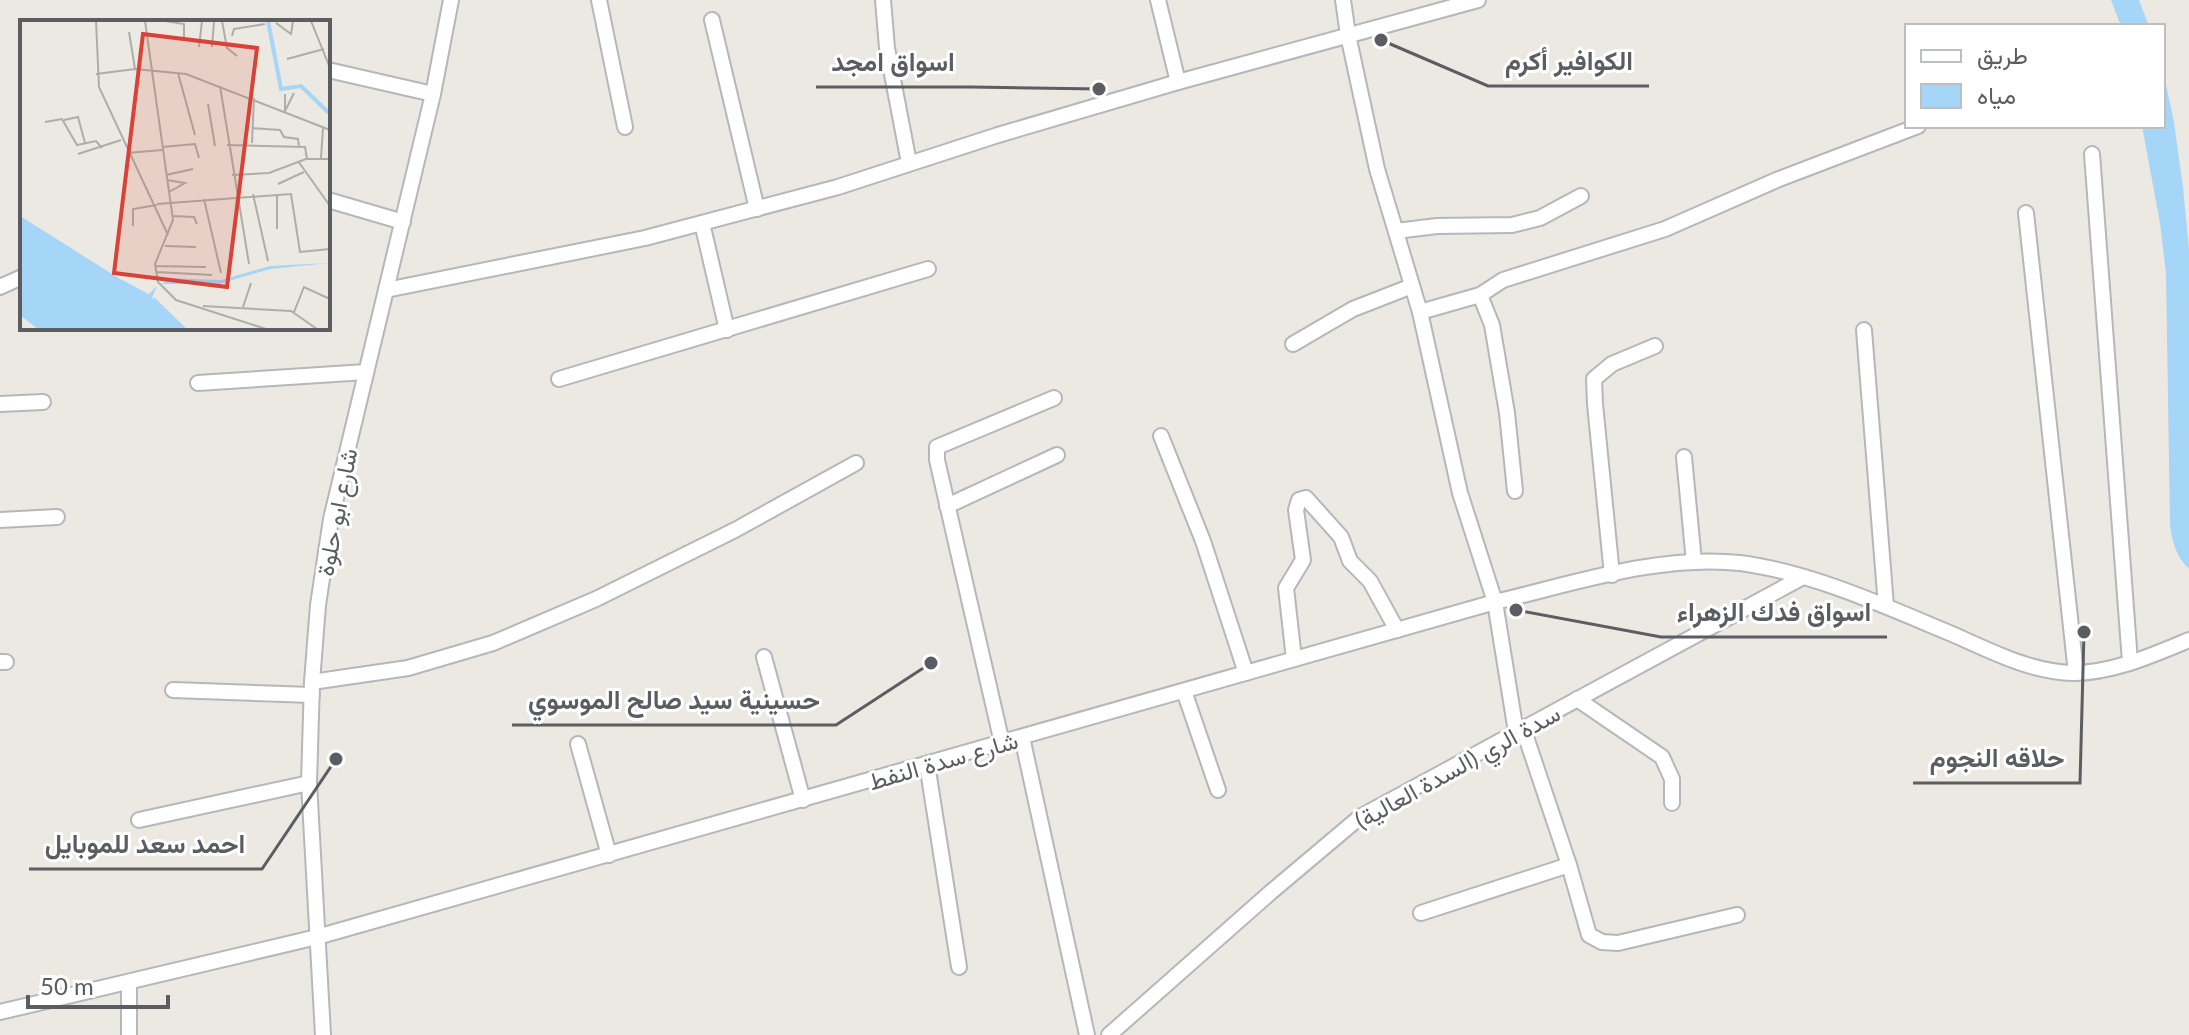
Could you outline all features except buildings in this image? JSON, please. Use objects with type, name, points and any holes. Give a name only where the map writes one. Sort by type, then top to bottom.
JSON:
[{"type":"street","name":"شارع ابو حلوة","points":[[323,1035],[309,783],[318,605],[331,519],[433,94],[451,0]]},
{"type":"street","points":[[599,0],[625,127]]},
{"type":"street","points":[[883,0],[887,48],[909,163]]},
{"type":"street","points":[[1158,0],[1178,82]]},
{"type":"street","points":[[1343,0],[1377,169],[1420,312],[1460,493],[1495,602],[1520,730],[1569,865],[1589,935],[1602,942],[1618,943],[1737,915]]},
{"type":"street","points":[[386,290],[645,238],[757,209],[1178,82],[1478,0]]},
{"type":"street","points":[[712,20],[757,209]]},
{"type":"street","points":[[330,70],[433,94]]},
{"type":"street","points":[[1420,312],[1480,295],[1503,280],[1665,229],[1779,179],[1913,128]]},
{"type":"street","points":[[2092,154],[2130,662]]},
{"type":"street","points":[[1396,231],[1437,226],[1512,225],[1540,218],[1581,196]]},
{"type":"street","points":[[330,201],[403,222]]},
{"type":"street","points":[[2026,213],[2076,673]]},
{"type":"street","points":[[702,223],[727,330]]},
{"type":"street","points":[[559,379],[928,269]]},
{"type":"street","points":[[0,287],[20,278]]},
{"type":"street","points":[[1293,344],[1353,309],[1412,286]]},
{"type":"street","points":[[1480,295],[1492,325],[1507,413],[1515,491]]},
{"type":"street","points":[[1864,330],[1886,606]]},
{"type":"street","points":[[1612,575],[1594,379],[1612,364],[1655,346]]},
{"type":"street","points":[[198,383],[366,372]]},
{"type":"street","points":[[1002,743],[947,506],[937,447],[1054,398]]},
{"type":"street","points":[[0,404],[43,402]]},
{"type":"street","points":[[1161,436],[1203,541],[1246,673]]},
{"type":"street","points":[[947,506],[1057,455]]},
{"type":"street","points":[[1684,457],[1694,562]]},
{"type":"street","points":[[173,690],[312,689],[408,668],[493,643],[596,599],[707,544],[856,463]]},
{"type":"street","points":[[1294,659],[1286,588],[1303,560],[1296,510],[1299,500],[1306,498],[1341,537],[1350,561],[1370,581],[1397,630]]},
{"type":"street","points":[[0,520],[57,517]]},
{"type":"street","name":"شارع سدة النفط","points":[[0,1012],[317,937],[1495,602],[1643,568],[1694,562],[1739,563],[1803,577],[1886,606],[2020,663],[2047,670],[2076,673],[2112,668],[2189,640]]},
{"type":"street","name":"سدة الري (السدة العالية)","points":[[1109,1035],[1360,817],[1803,577]]},
{"type":"street","points":[[764,657],[803,800]]},
{"type":"street","points":[[1184,691],[1218,790]]},
{"type":"street","points":[[1577,699],[1662,757],[1672,779],[1672,803]]},
{"type":"street","points":[[1022,737],[1087,1035]]},
{"type":"street","points":[[578,744],[609,855]]},
{"type":"street","points":[[927,764],[959,967]]},
{"type":"street","points":[[139,820],[309,783]]},
{"type":"street","points":[[1421,913],[1569,865]]},
{"type":"street","points":[[129,982],[129,1035]]},
{"type":"water","points":[[2111,0],[2139,0],[2148,24],[2120,24]]},
{"type":"water","points":[[2165,80],[2174,122],[2189,249],[2189,569],[2175,548],[2170,524],[2166,273],[2142,128],[2165,128]]},
{"type":"place","name":"الكوافير أكرم","points":[[1381,40]]},
{"type":"place","name":"اسواق امجد","points":[[1099,89]]},
{"type":"place","name":"اسواق فدك الزهراء","points":[[1516,610]]},
{"type":"place","name":"حلاقه النجوم","points":[[2084,632]]},
{"type":"place","name":"حسينية سيد صالح الموسوي","points":[[931,663]]},
{"type":"place","name":"احمد سعد للموبايل","points":[[336,759]]}]
